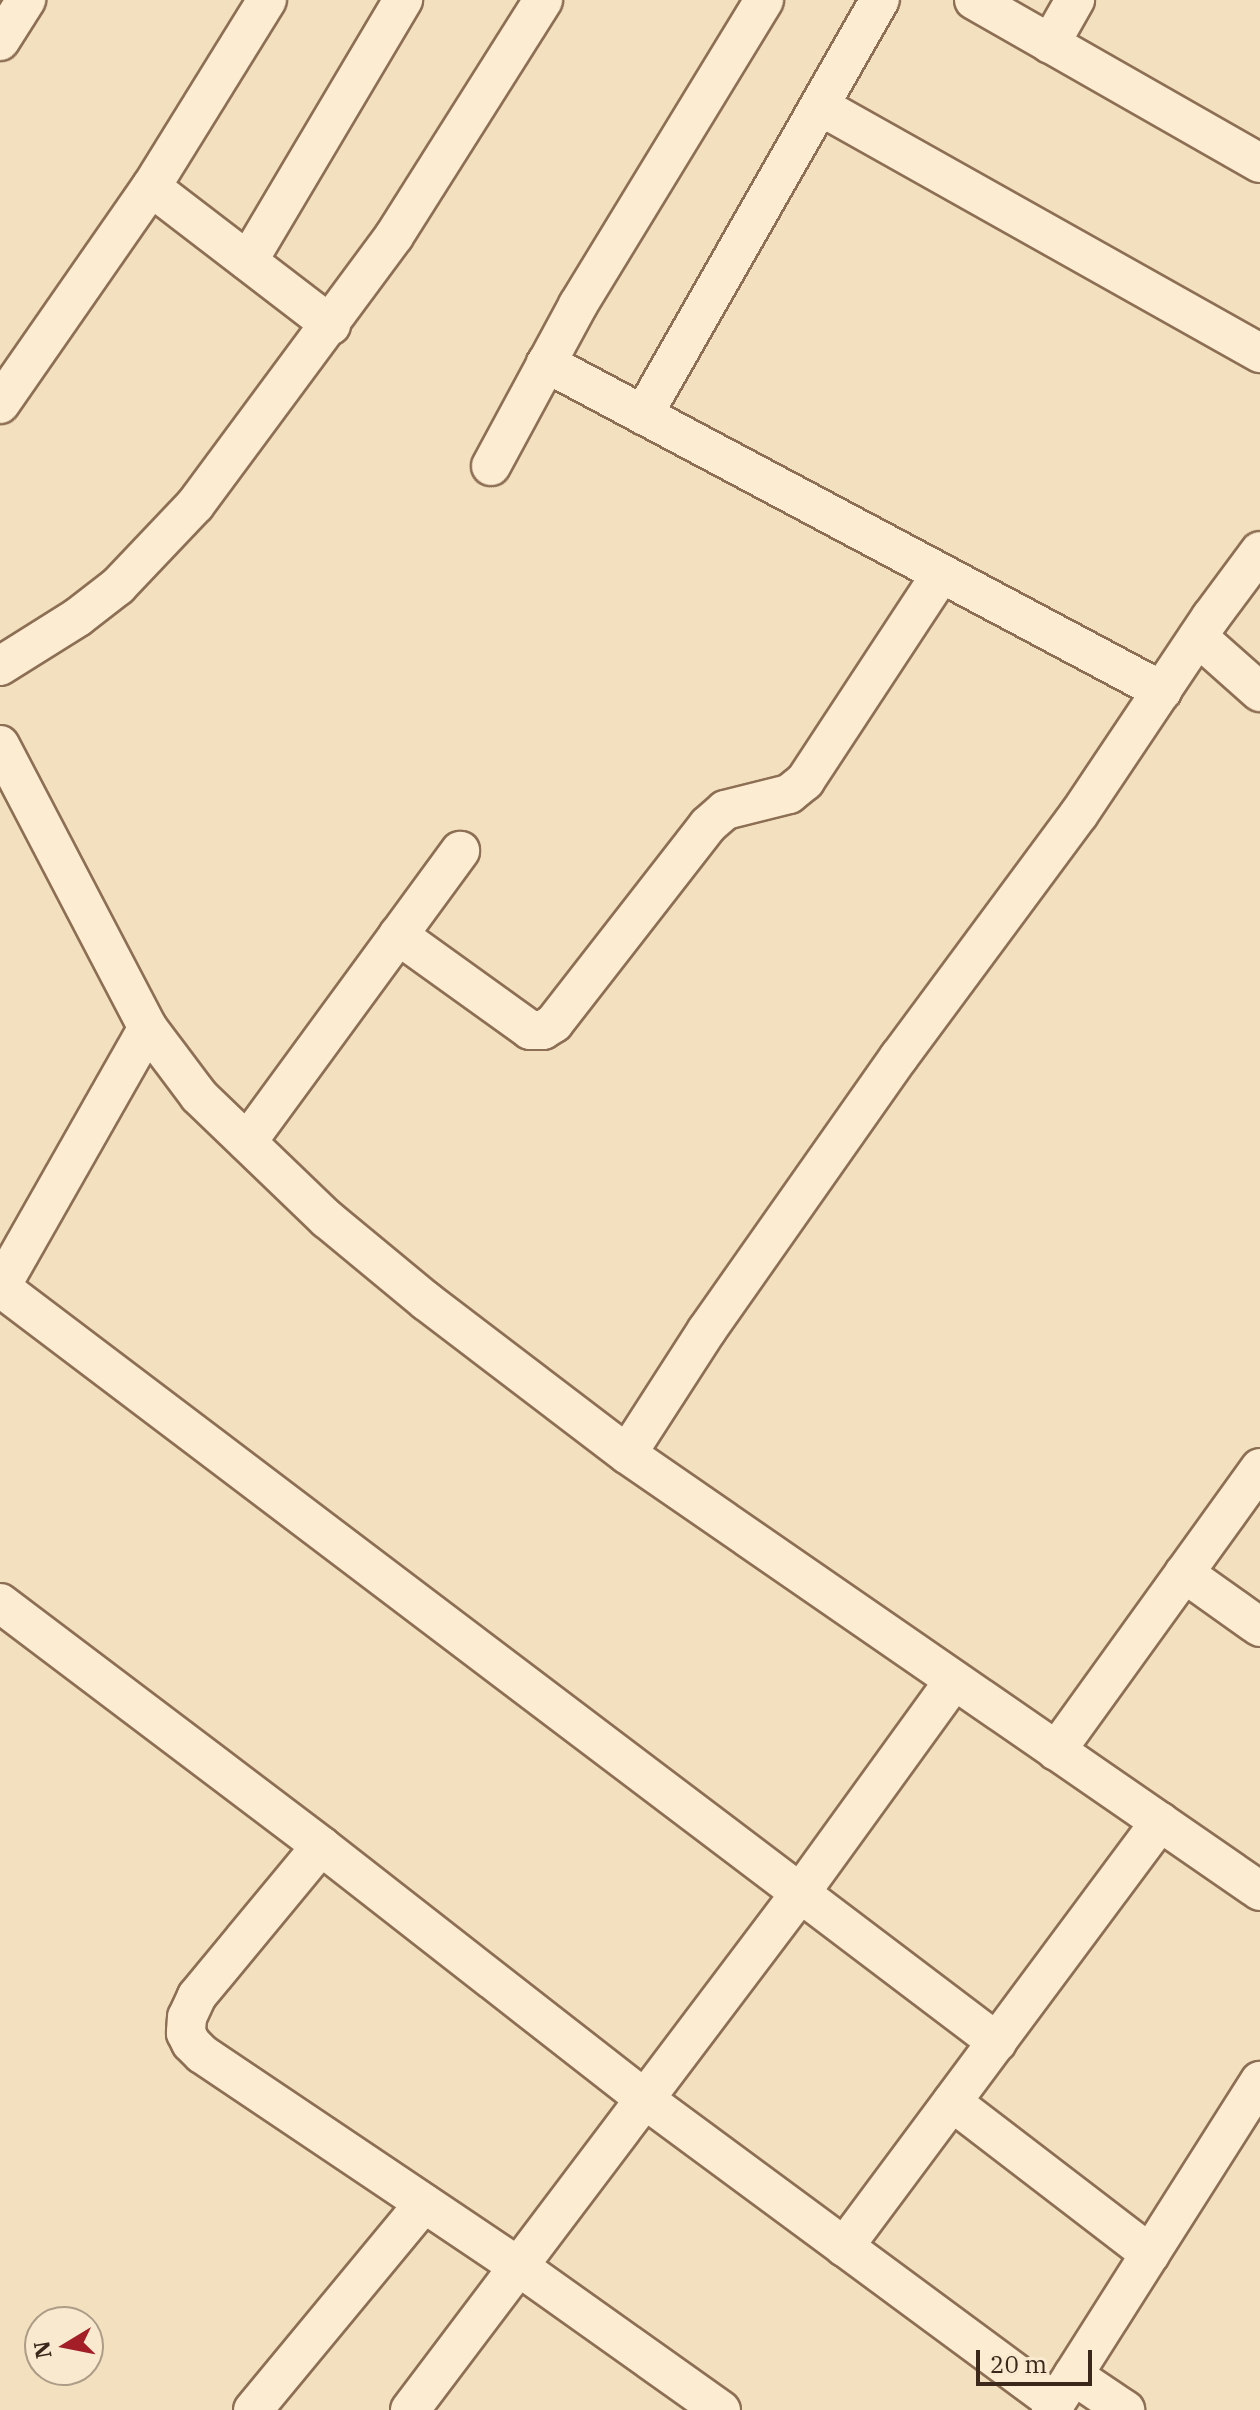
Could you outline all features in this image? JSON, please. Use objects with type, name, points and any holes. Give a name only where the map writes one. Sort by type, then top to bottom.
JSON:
[{"type":"street","points":[[0,41],[26,0]]},
{"type":"street","points":[[0,404],[151,187],[267,0]]},
{"type":"street","points":[[248,261],[403,0]]},
{"type":"street","points":[[0,666],[78,617],[118,586],[195,505],[394,236],[543,0]]},
{"type":"street","points":[[491,466],[546,363],[764,0]]},
{"type":"street","points":[[643,415],[880,0]]},
{"type":"street","points":[[974,0],[1260,163]]},
{"type":"street","points":[[1050,44],[1075,0]]},
{"type":"street","points":[[820,106],[1260,353]]},
{"type":"street","points":[[151,187],[331,325]]},
{"type":"street","points":[[546,363],[1162,691]]},
{"type":"street","points":[[627,1454],[707,1330],[899,1057],[1079,814],[1260,551]]},
{"type":"street","points":[[398,935],[517,1023],[530,1030],[543,1030],[554,1023],[708,825],[725,810],[789,794],[805,781],[941,574]]},
{"type":"street","points":[[1198,637],[1260,692]]},
{"type":"street","points":[[0,745],[148,1028],[199,1096],[327,1219],[426,1301],[627,1454],[1260,1891]]},
{"type":"street","points":[[247,1142],[460,851]]},
{"type":"street","points":[[148,1028],[0,1287],[997,2042]]},
{"type":"street","points":[[1056,1751],[1260,1468]]},
{"type":"street","points":[[1184,1573],[1260,1627]]},
{"type":"street","points":[[0,1603],[321,1846],[643,2098],[844,2247],[1060,2396],[1125,2410]]},
{"type":"street","points":[[410,2410],[801,1892],[954,1681]]},
{"type":"street","points":[[844,2247],[1160,1822]]},
{"type":"street","points":[[321,1846],[197,1996],[187,2017],[186,2033],[202,2054],[518,2266],[721,2410]]},
{"type":"street","points":[[1060,2396],[1260,2081]]},
{"type":"street","points":[[952,2102],[1150,2254]]},
{"type":"street","points":[[253,2410],[424,2203]]}]
